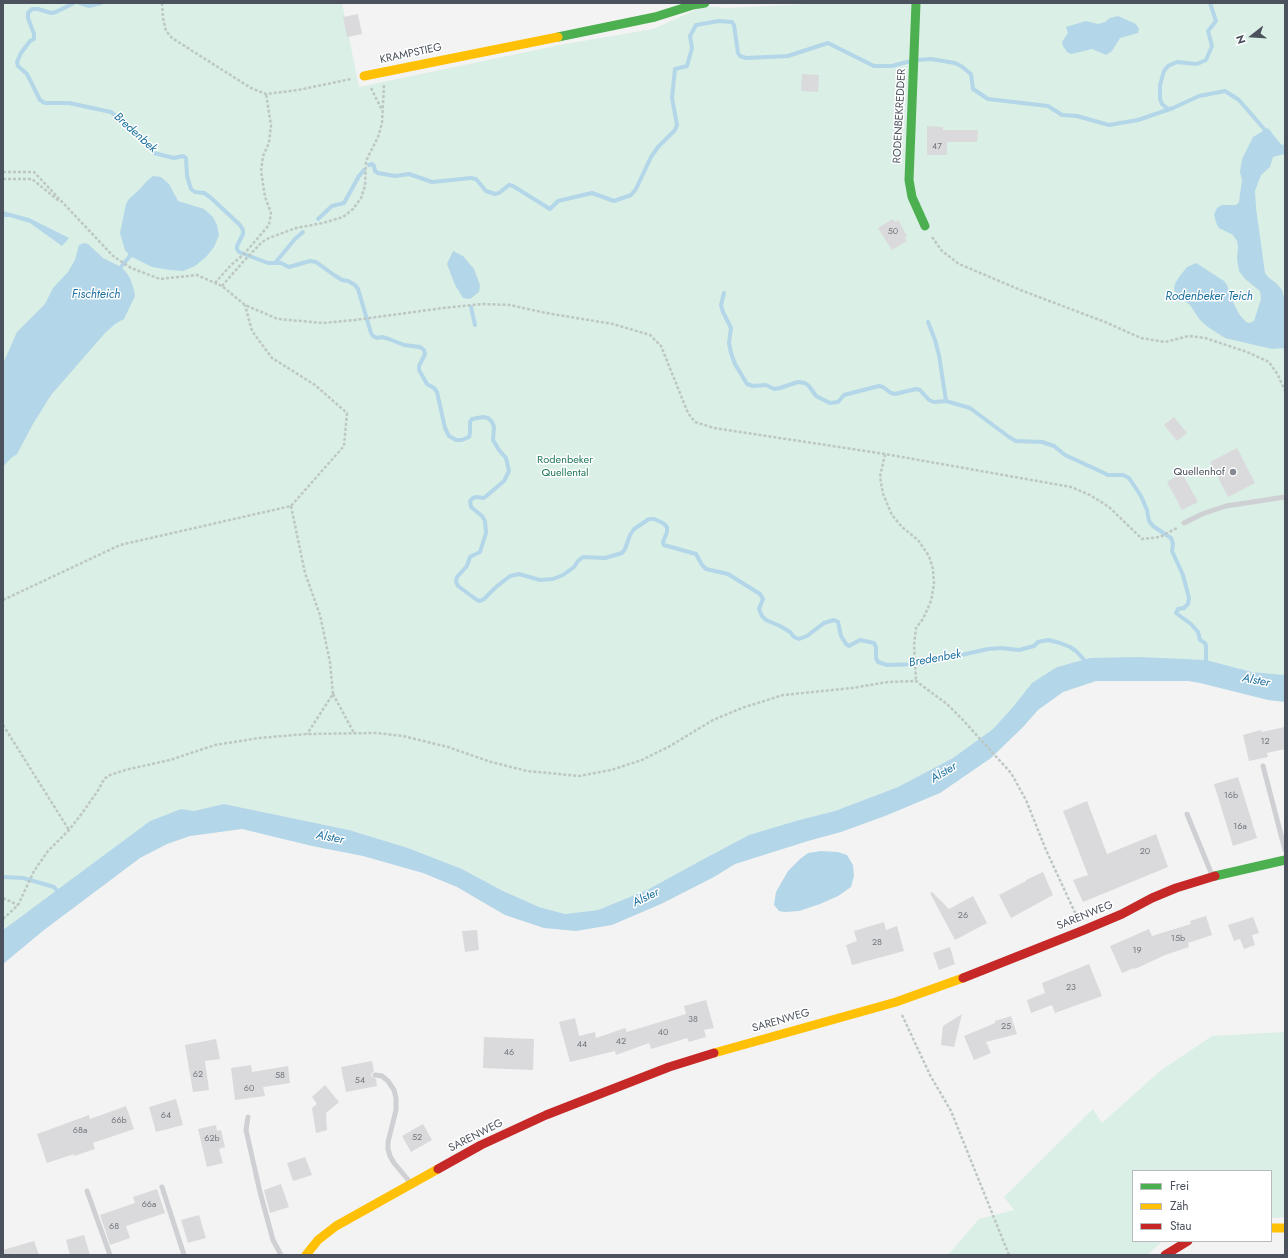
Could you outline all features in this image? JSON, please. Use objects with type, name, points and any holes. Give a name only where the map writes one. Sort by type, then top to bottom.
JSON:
[{"type":"street","name":"KRAMPSTIEG","points":[[364,76],[655,17],[693,5],[705,3]]},
{"type":"street","name":"RODENBEKREDDER","points":[[916,3],[916,53],[909,180],[912,197],[926,226]]},
{"type":"street","name":"SARENWEG","points":[[306,1255],[318,1240],[336,1226],[481,1145],[546,1115],[669,1067],[751,1042],[896,1002],[945,985],[1084,930],[1122,914],[1152,898],[1176,888],[1212,876],[1285,860]]},
{"type":"street","points":[[1272,1228],[1285,1228]]},
{"type":"street","points":[[1165,1255],[1186,1242]]},
{"type":"lane","points":[[1184,523],[1202,514],[1226,506],[1285,497]]},
{"type":"lane","points":[[1263,766],[1285,850]]},
{"type":"lane","points":[[1187,814],[1212,876]]},
{"type":"lane","points":[[375,1075],[382,1076],[388,1081],[394,1090],[396,1110],[388,1142],[388,1149],[394,1163],[412,1184]]},
{"type":"lane","points":[[248,1117],[246,1130],[260,1192],[273,1240],[281,1255]]},
{"type":"lane","points":[[162,1187],[184,1255]]},
{"type":"lane","points":[[88,1191],[110,1255]]},
{"type":"path","points":[[162,3],[166,31],[172,38],[251,88],[266,94],[298,90],[364,76],[383,111]]},
{"type":"path","points":[[222,286],[255,249],[269,238],[296,228],[323,223],[343,217],[353,209],[361,198],[365,186],[366,161],[378,137],[382,123],[384,72]]},
{"type":"path","points":[[215,283],[231,265],[244,254],[269,225],[271,213],[265,197],[261,171],[263,156],[270,143],[271,125],[266,94]]},
{"type":"path","points":[[3,172],[34,172],[113,256],[131,268],[160,279],[197,275],[222,286],[245,304],[278,319],[323,324],[377,316],[483,304],[504,305],[630,328],[650,335],[661,346],[688,413],[695,422],[714,428],[885,454],[1071,487],[1090,495],[1109,507],[1142,540],[1160,537],[1172,532]]},
{"type":"path","points":[[3,179],[32,179],[67,207]]},
{"type":"path","points":[[926,226],[942,251],[959,264],[1023,291],[1105,322],[1141,338],[1165,342],[1189,336],[1205,338],[1247,352],[1269,362],[1278,375],[1285,391]]},
{"type":"path","points":[[3,600],[120,545],[291,506],[344,446],[347,414],[315,385],[272,358],[252,331],[245,304]]},
{"type":"path","points":[[885,454],[880,477],[883,494],[892,515],[902,527],[918,540],[929,556],[933,569],[934,584],[931,601],[916,628],[914,645],[916,681]]},
{"type":"path","points":[[291,506],[305,574],[320,615],[330,662],[333,694],[354,733]]},
{"type":"path","points":[[3,919],[18,905],[22,893],[34,871],[48,852],[70,830],[99,789],[104,779],[110,775],[170,760],[215,746],[259,738],[307,734],[377,733],[403,736],[448,747],[490,762],[527,771],[579,776],[611,770],[642,760],[670,746],[713,720],[742,708],[783,695],[852,688],[888,682],[916,681],[947,704],[1011,773],[1026,800],[1046,850],[1084,930]]},
{"type":"path","points":[[307,734],[333,694]]},
{"type":"path","points":[[3,725],[70,830]]},
{"type":"path","points":[[3,898],[18,905]]},
{"type":"path","points":[[900,1012],[930,1075],[951,1111],[1009,1255]]},
{"type":"green space","name":"Rodenbeker Quellental","points":[[3,3],[342,3],[359,87],[560,45],[653,29],[705,6],[726,8],[830,3],[1285,3],[1285,675],[1252,672],[1206,660],[1090,658],[1057,667],[1013,707],[993,729],[954,758],[898,787],[835,811],[749,835],[647,890],[598,910],[565,914],[539,907],[503,891],[462,869],[408,848],[349,830],[224,804],[194,811],[181,809],[150,821],[3,930]]},
{"type":"green space","points":[[1285,1032],[1285,1217],[1272,1218],[1272,1170],[1132,1170],[1132,1242],[1162,1242],[1147,1255],[948,1255],[979,1219],[1014,1210],[1004,1197],[1093,1109],[1102,1123],[1160,1071],[1212,1036]]},
{"type":"water","points":[[1118,16],[1136,24],[1139,29],[1138,33],[1120,38],[1112,51],[1106,55],[1092,49],[1071,54],[1067,52],[1063,46],[1062,42],[1068,33],[1066,27],[1086,21],[1098,24]]},
{"type":"water","name":"Rodenbeker Teich","points":[[1268,128],[1282,145],[1285,144],[1285,154],[1273,157],[1270,167],[1261,175],[1255,191],[1256,208],[1265,273],[1282,290],[1285,301],[1285,352],[1283,348],[1272,349],[1225,338],[1200,320],[1190,305],[1176,294],[1174,290],[1175,284],[1187,267],[1196,263],[1224,281],[1239,314],[1246,322],[1250,323],[1254,321],[1261,299],[1260,291],[1245,279],[1239,271],[1237,241],[1233,235],[1219,228],[1214,215],[1217,208],[1222,205],[1236,205],[1239,202],[1242,180],[1240,172],[1242,159],[1253,137]]},
{"type":"water","points":[[153,176],[161,177],[169,184],[178,201],[204,209],[213,217],[217,225],[219,235],[214,247],[206,257],[195,266],[183,271],[152,267],[130,256],[125,250],[120,233],[126,204],[129,199]]},
{"type":"water","points":[[3,211],[29,218],[69,238],[62,246],[30,223],[10,217],[3,217]]},
{"type":"water","name":"Fischteich","points":[[84,243],[88,244],[103,258],[121,267],[126,272],[130,278],[135,296],[124,319],[115,324],[105,333],[51,395],[17,454],[3,467],[3,364],[17,332],[45,304],[53,288],[68,272],[75,260],[79,245]]},
{"type":"water","points":[[453,251],[463,256],[474,269],[480,285],[479,292],[470,299],[463,298],[455,285],[447,264]]},
{"type":"water","name":"Alster","points":[[1138,657],[1206,660],[1252,672],[1285,675],[1285,702],[1268,700],[1188,681],[1096,681],[1063,692],[1038,710],[991,758],[940,793],[885,816],[841,832],[735,864],[714,877],[661,904],[612,925],[576,931],[544,928],[505,915],[457,887],[423,873],[363,856],[312,846],[242,829],[190,836],[167,844],[140,858],[44,930],[3,964],[3,930],[150,821],[181,809],[194,811],[224,804],[349,830],[408,848],[462,869],[503,891],[539,907],[565,914],[598,910],[647,890],[749,835],[835,811],[898,787],[953,758],[993,729],[1032,683],[1057,667],[1090,658]]},
{"type":"water","points":[[821,851],[838,852],[847,855],[853,865],[854,876],[851,887],[838,896],[799,911],[779,911],[774,905],[776,892],[788,871],[808,853]]},
{"type":"building","points":[[358,14],[362,34],[347,37],[343,17]]},
{"type":"building","points":[[802,74],[819,75],[818,92],[801,91]]},
{"type":"building","points":[[927,126],[943,127],[943,130],[978,130],[977,142],[947,142],[947,155],[927,155]]},
{"type":"building","points":[[893,219],[895,222],[898,220],[907,236],[905,238],[907,241],[892,250],[878,228]]},
{"type":"building","points":[[1174,417],[1187,433],[1177,441],[1164,425]]},
{"type":"building","name":"Quellenhof","points":[[1237,448],[1255,483],[1228,497],[1210,462]]},
{"type":"building","points":[[1182,473],[1198,502],[1182,510],[1167,482]]},
{"type":"building","points":[[1285,727],[1285,749],[1267,753],[1268,757],[1249,761],[1243,735],[1261,730],[1262,732]]},
{"type":"building","points":[[1238,777],[1257,838],[1233,846],[1214,784]]},
{"type":"building","points":[[1087,801],[1107,854],[1156,834],[1168,867],[1083,902],[1073,880],[1088,875],[1063,811]]},
{"type":"building","points":[[1043,872],[1053,895],[1011,918],[999,895]]},
{"type":"building","points":[[932,892],[949,909],[973,896],[987,923],[955,940],[930,893]]},
{"type":"building","points":[[1206,916],[1212,935],[1188,943],[1189,947],[1165,955],[1135,969],[1134,968],[1122,973],[1110,946],[1149,929],[1152,936],[1191,924],[1190,921]]},
{"type":"building","points":[[1253,917],[1259,933],[1252,935],[1255,945],[1244,949],[1240,939],[1234,941],[1228,925]]},
{"type":"building","points":[[884,922],[886,930],[897,926],[904,951],[852,965],[846,945],[857,941],[854,931]]},
{"type":"building","points":[[477,930],[479,950],[465,952],[462,931]]},
{"type":"building","points":[[950,947],[955,964],[939,970],[933,953]]},
{"type":"building","points":[[1089,964],[1102,996],[1055,1013],[1052,1005],[1031,1013],[1027,1000],[1045,993],[1042,983]]},
{"type":"building","points":[[706,1000],[714,1028],[704,1030],[706,1037],[689,1042],[687,1038],[651,1049],[649,1043],[616,1055],[615,1051],[570,1062],[559,1022],[575,1018],[579,1036],[595,1032],[596,1038],[625,1028],[627,1032],[686,1014],[684,1006]]},
{"type":"building","points":[[962,1014],[954,1047],[941,1045],[943,1026]]},
{"type":"building","points":[[1011,1016],[1017,1034],[986,1042],[991,1053],[974,1060],[964,1036],[995,1023],[995,1021]]},
{"type":"building","points":[[484,1037],[534,1039],[533,1070],[483,1068]]},
{"type":"building","points":[[216,1039],[220,1059],[205,1061],[209,1090],[193,1092],[185,1045]]},
{"type":"building","points":[[372,1061],[374,1071],[371,1076],[376,1079],[377,1086],[346,1092],[341,1067]]},
{"type":"building","points":[[251,1065],[252,1072],[288,1066],[290,1083],[263,1087],[265,1096],[235,1100],[231,1068]]},
{"type":"building","points":[[325,1085],[339,1102],[326,1113],[327,1130],[316,1133],[312,1108],[317,1104],[312,1097]]},
{"type":"building","points":[[176,1099],[183,1125],[156,1132],[149,1107]]},
{"type":"building","points":[[126,1106],[134,1129],[93,1143],[95,1149],[47,1163],[37,1134],[89,1115],[90,1119]]},
{"type":"building","points":[[423,1124],[432,1140],[411,1152],[402,1136]]},
{"type":"building","points":[[216,1125],[217,1131],[221,1130],[225,1147],[219,1149],[223,1163],[207,1167],[198,1129]]},
{"type":"building","points":[[305,1157],[312,1175],[293,1181],[287,1163]]},
{"type":"building","points":[[281,1184],[289,1207],[270,1213],[264,1190]]},
{"type":"building","points":[[157,1189],[165,1213],[126,1226],[130,1238],[110,1245],[100,1215],[135,1203],[133,1197]]},
{"type":"building","points":[[199,1215],[206,1238],[188,1243],[181,1220]]},
{"type":"building","points":[[84,1235],[90,1255],[70,1255],[66,1240]]},
{"type":"building","points":[[34,1241],[39,1255],[3,1255],[3,1250]]},
{"type":"waterway","name":"Bredenbek","points":[[74,3],[56,12],[51,13],[38,9],[32,9],[28,13],[34,39],[30,41],[21,53],[17,62],[18,66],[27,74],[40,100],[45,103],[69,103],[111,112],[145,140],[154,153],[174,158],[183,156],[186,158],[187,176],[191,189],[195,192],[204,193],[210,197],[240,225],[243,230],[243,234],[237,246],[239,252],[268,263],[281,263],[289,267],[310,261],[316,262],[342,280],[348,281],[355,285],[358,289],[373,336],[377,338],[382,337],[389,339],[404,345],[420,347],[424,350],[425,354],[419,366],[419,370],[427,384],[434,388],[437,392],[445,428],[449,436],[456,440],[462,440],[469,437],[470,422],[472,419],[483,417],[488,418],[492,422],[494,427],[493,440],[506,458],[509,471],[504,481],[484,498],[476,497],[470,501],[471,507],[482,516],[485,521],[486,533],[480,552],[470,557],[467,566],[457,577],[456,582],[458,586],[477,600],[480,601],[484,599],[510,576],[519,574],[540,580],[553,579],[563,575],[574,567],[583,557],[605,558],[622,553],[634,529],[649,519],[654,519],[663,523],[667,527],[667,532],[663,542],[664,545],[696,554],[706,569],[728,574],[760,594],[763,599],[759,609],[762,616],[766,620],[780,626],[799,639],[807,636],[824,623],[834,620],[838,622],[841,636],[846,644],[849,646],[860,640],[874,643],[878,662],[887,665],[921,664],[988,649],[1001,648],[1019,650],[1034,646],[1038,642],[1048,640],[1070,647],[1076,651],[1088,664]]},
{"type":"waterway","name":"Bredenbek","points":[[80,3],[89,6],[101,3]]},
{"type":"waterway","points":[[1168,109],[1162,104],[1160,99],[1160,85],[1164,71],[1168,66],[1177,62],[1197,64],[1206,60],[1212,46],[1208,31],[1216,21],[1210,3]]},
{"type":"waterway","points":[[369,165],[372,164],[375,171],[378,173],[395,176],[409,174],[432,182],[471,178],[476,179],[486,191],[495,194],[499,193],[509,185],[550,209],[558,201],[592,193],[614,201],[631,195],[636,189],[651,157],[658,147],[675,130],[677,125],[672,98],[675,69],[687,66],[692,48],[690,36],[696,25],[719,21],[732,22],[734,25],[738,53],[740,56],[746,58],[788,56],[828,43],[874,66],[892,66],[911,61]]},
{"type":"waterway","points":[[917,60],[931,59],[955,63],[961,66],[971,74],[973,89],[988,99],[1048,106],[1062,115],[1077,116],[1109,125],[1138,120],[1173,108],[1199,96],[1225,91],[1239,100],[1265,130]]},
{"type":"waterway","points":[[318,219],[332,206],[344,203],[364,170]]},
{"type":"waterway","points":[[275,263],[295,239],[303,232]]},
{"type":"waterway","points":[[121,267],[130,256]]},
{"type":"waterway","points":[[724,293],[721,305],[731,328],[729,343],[731,353],[735,364],[747,384],[753,386],[766,385],[774,389],[798,382],[805,383],[816,396],[830,403],[838,402],[844,395],[879,386],[895,394],[916,389],[920,390],[929,400],[934,402],[946,401],[970,408],[1016,441],[1042,442],[1054,446],[1065,455],[1108,475],[1123,475],[1129,478],[1141,496],[1147,510],[1149,521],[1153,526],[1171,538],[1173,544],[1172,551],[1183,575],[1189,598],[1188,604],[1184,608],[1178,609],[1176,613],[1191,624],[1198,632],[1200,640],[1205,643],[1206,663]]},
{"type":"waterway","points":[[471,307],[475,325]]},
{"type":"waterway","points":[[928,322],[939,355],[946,401]]},
{"type":"waterway","points":[[3,877],[23,878],[54,887],[60,894]]},
{"type":"traffic: fast","points":[[558,37],[655,17],[693,5],[705,3]]},
{"type":"traffic: fast","points":[[916,3],[909,180],[912,197],[925,226]]},
{"type":"traffic: fast","points":[[1215,876],[1285,860]]},
{"type":"traffic: slow","points":[[364,76],[558,37]]},
{"type":"traffic: slow","points":[[714,1053],[896,1002],[963,978]]},
{"type":"traffic: slow","points":[[306,1255],[318,1240],[336,1226],[438,1169]]},
{"type":"traffic: slow","points":[[1272,1228],[1285,1228]]},
{"type":"traffic: jam","points":[[963,978],[1122,914],[1152,898],[1176,888],[1215,876]]},
{"type":"traffic: jam","points":[[438,1169],[481,1145],[546,1115],[669,1067],[714,1053]]},
{"type":"traffic: jam","points":[[1165,1255],[1186,1242]]},
{"type":"place","name":"Quellenhof","points":[[1233,472]]}]
